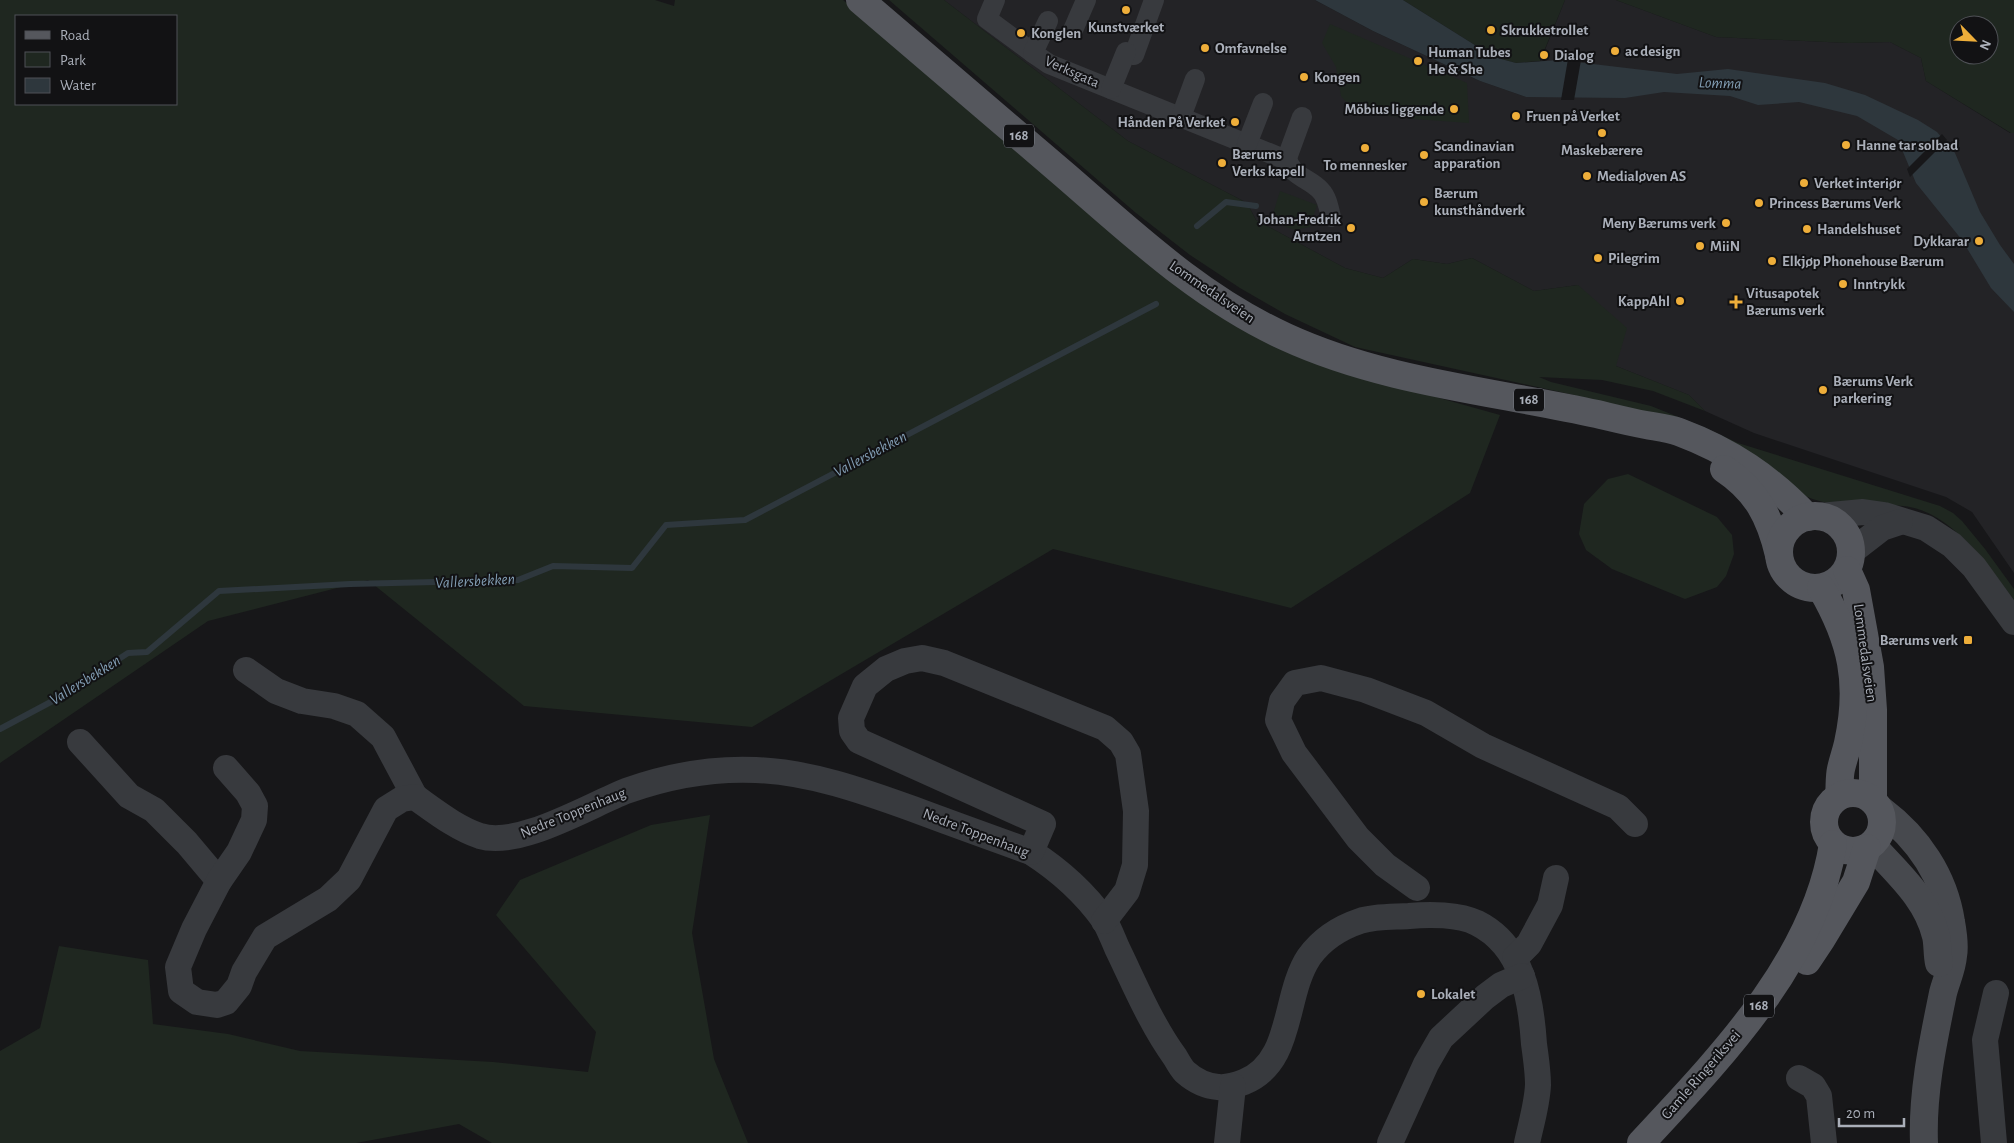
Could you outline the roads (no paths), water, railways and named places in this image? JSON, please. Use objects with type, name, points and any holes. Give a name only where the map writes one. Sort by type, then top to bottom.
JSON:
[{"type":"main road","name":"Lommedalsveien","points":[[860,0],[1146,245],[1200,288],[1248,318],[1331,356],[1361,365],[1413,378],[1675,430],[1737,460],[1784,493],[1813,517]]},
{"type":"main road","name":"Lommedalsveien","points":[[1644,425],[1714,462],[1750,490],[1763,509],[1772,529],[1779,555]]},
{"type":"main road","points":[[1779,555],[1780,542],[1786,531],[1795,522],[1813,517]]},
{"type":"main road","name":"168","points":[[1813,517],[1836,523],[1847,535],[1849,561]]},
{"type":"main road","name":"168","points":[[1779,555],[1783,569],[1792,581],[1806,588],[1821,588]]},
{"type":"main road","name":"Lommedalsveien","points":[[1849,561],[1870,667],[1877,805]]},
{"type":"main road","points":[[1821,588],[1836,582],[1849,561]]},
{"type":"main road","name":"Lommedalsveien","points":[[1821,588],[1832,606],[1848,647],[1854,678],[1852,722],[1841,770],[1839,796]]},
{"type":"main road","points":[[1839,796],[1850,792],[1862,794],[1900,825],[1915,843],[1940,880],[1945,894],[1952,931],[1953,956],[1943,992],[1928,1081],[1924,1143]]},
{"type":"main road","name":"168","points":[[1833,844],[1826,832],[1824,818],[1829,806],[1839,796]]},
{"type":"main road","name":"168","points":[[1870,847],[1880,835],[1883,823],[1877,805]]},
{"type":"main road","points":[[1833,844],[1843,850],[1855,852],[1870,847],[1910,885],[1924,905],[1936,936],[1943,992]]},
{"type":"main road","name":"Gamle Ringeriksvei","points":[[1641,1143],[1718,1057],[1785,969],[1808,928],[1829,871],[1833,844]]},
{"type":"main road","name":"Gamle Ringeriksvei","points":[[1665,1143],[1767,1017],[1821,940],[1856,882],[1870,847]]},
{"type":"street","name":"Verksgata","points":[[995,0],[987,18],[1049,64],[1247,144],[1287,158]]},
{"type":"street","points":[[1073,30],[1086,0]]},
{"type":"street","name":"Verksgata","points":[[1111,89],[1154,0]]},
{"type":"street","name":"Verksgata","points":[[1033,53],[1048,21]]},
{"type":"street","points":[[1181,117],[1195,79]]},
{"type":"street","points":[[1247,144],[1263,103]]},
{"type":"street","points":[[1302,118],[1287,158],[1296,174],[1320,190],[1324,195],[1331,217]]},
{"type":"street","points":[[1813,517],[1863,512],[1884,515],[1900,522],[1926,528],[1952,545],[1974,567],[2014,622]]},
{"type":"street","points":[[1849,561],[1882,528],[1900,522]]},
{"type":"street","points":[[1031,852],[1043,824],[859,741],[852,731],[851,718],[865,686],[886,669],[905,661],[922,658],[944,663],[1105,728],[1121,742],[1128,754],[1136,811],[1135,865],[1127,891],[1104,921]]},
{"type":"street","name":"Nedre Toppenhaug","points":[[246,670],[276,691],[302,701],[334,706],[357,714],[383,737],[415,797],[456,825],[481,836],[510,838],[575,814],[626,791],[685,774],[727,769],[759,770],[806,777],[855,788],[1031,852],[1056,868],[1073,884],[1104,921],[1151,1019],[1185,1071],[1201,1082],[1218,1087],[1233,1086],[1249,1080],[1266,1068],[1280,1047],[1295,988],[1308,959],[1322,942],[1339,930],[1361,920],[1425,915],[1446,916],[1476,923],[1498,939],[1518,967],[1532,1008],[1538,1084],[1527,1143]]},
{"type":"street","points":[[1417,888],[1385,865],[1358,838],[1294,753],[1278,720],[1282,700],[1294,683],[1321,678],[1366,690],[1426,713],[1483,746],[1618,807],[1635,824]]},
{"type":"street","points":[[80,742],[129,796],[154,810],[187,843],[219,881]]},
{"type":"street","points":[[226,768],[248,793],[255,806],[254,820],[239,852],[219,881],[194,929],[178,967],[181,991],[197,1002],[217,1005],[226,1002],[239,986],[244,972],[265,937],[328,899],[349,879],[386,809],[402,800],[415,797]]},
{"type":"street","points":[[1390,1143],[1426,1064],[1441,1038],[1485,997],[1501,985],[1518,967],[1550,905],[1556,878]]},
{"type":"street","points":[[1994,1143],[1985,1040],[1996,993]]},
{"type":"street","points":[[1799,1078],[1813,1086],[1819,1096],[1824,1143]]},
{"type":"street","points":[[1227,1143],[1233,1086]]},
{"type":"water","name":"Lomma","points":[[1315,0],[1403,0],[1494,57],[1516,63],[1559,60],[1677,74],[1728,69],[1825,83],[1865,95],[1918,120],[1937,132],[1955,153],[1980,212],[2014,264],[2014,312],[1991,288],[1962,240],[1916,183],[1898,140],[1857,116],[1799,102],[1758,105],[1730,96],[1664,92],[1625,98],[1526,97],[1480,81],[1373,31]]},
{"type":"waterway","name":"Vallersbekken","points":[[1197,226],[1226,202],[1256,206]]},
{"type":"waterway","name":"Vallersbekken","points":[[0,729],[62,696],[128,653],[147,652],[219,591],[350,584],[518,580],[553,566],[632,568],[666,525],[745,520],[1156,304]]},
{"type":"place","name":"Kunstværket","points":[[1126,10]]},
{"type":"place","name":"Skrukketrollet","points":[[1491,30]]},
{"type":"place","name":"Konglen","points":[[1021,33]]},
{"type":"place","name":"Omfavnelse","points":[[1205,48]]},
{"type":"place","name":"ac design","points":[[1615,51]]},
{"type":"place","name":"Dialog","points":[[1544,55]]},
{"type":"place","name":"Human Tubes He & She","points":[[1418,61]]},
{"type":"place","name":"Kongen","points":[[1304,77]]},
{"type":"place","name":"Möbius liggende","points":[[1454,109]]},
{"type":"place","name":"Fruen på Verket","points":[[1516,116]]},
{"type":"place","name":"Hånden På Verket","points":[[1235,122]]},
{"type":"place","name":"Maskebærere","points":[[1602,133]]},
{"type":"place","name":"Hanne tar solbad","points":[[1846,145]]},
{"type":"place","name":"To mennesker","points":[[1365,148]]},
{"type":"place","name":"Scandinavian apparation","points":[[1424,155]]},
{"type":"place","name":"Bærums Verks kapell","points":[[1222,163]]},
{"type":"place","name":"Medialøven AS","points":[[1587,176]]},
{"type":"place","name":"Verket interiør","points":[[1804,183]]},
{"type":"place","name":"Bærum kunsthåndverk","points":[[1424,202]]},
{"type":"place","name":"Princess Bærums Verk","points":[[1759,203]]},
{"type":"place","name":"Meny Bærums verk","points":[[1726,223]]},
{"type":"place","name":"Johan-Fredrik Arntzen","points":[[1351,228]]},
{"type":"place","name":"Handelshuset","points":[[1807,229]]},
{"type":"place","name":"Dykkarar","points":[[1979,241]]},
{"type":"place","name":"MiiN","points":[[1700,246]]},
{"type":"place","name":"Pilegrim","points":[[1598,258]]},
{"type":"place","name":"Elkjøp Phonehouse Bærum","points":[[1772,261]]},
{"type":"place","name":"Inntrykk","points":[[1843,284]]},
{"type":"place","name":"KappAhl","points":[[1680,301]]},
{"type":"place","name":"Vitusapotek Bærums verk","points":[[1736,302]]},
{"type":"place","name":"Bærums Verk parkering","points":[[1823,390]]},
{"type":"place","name":"Bærums verk","points":[[1968,640]]},
{"type":"place","name":"Lokalet","points":[[1421,994]]}]
